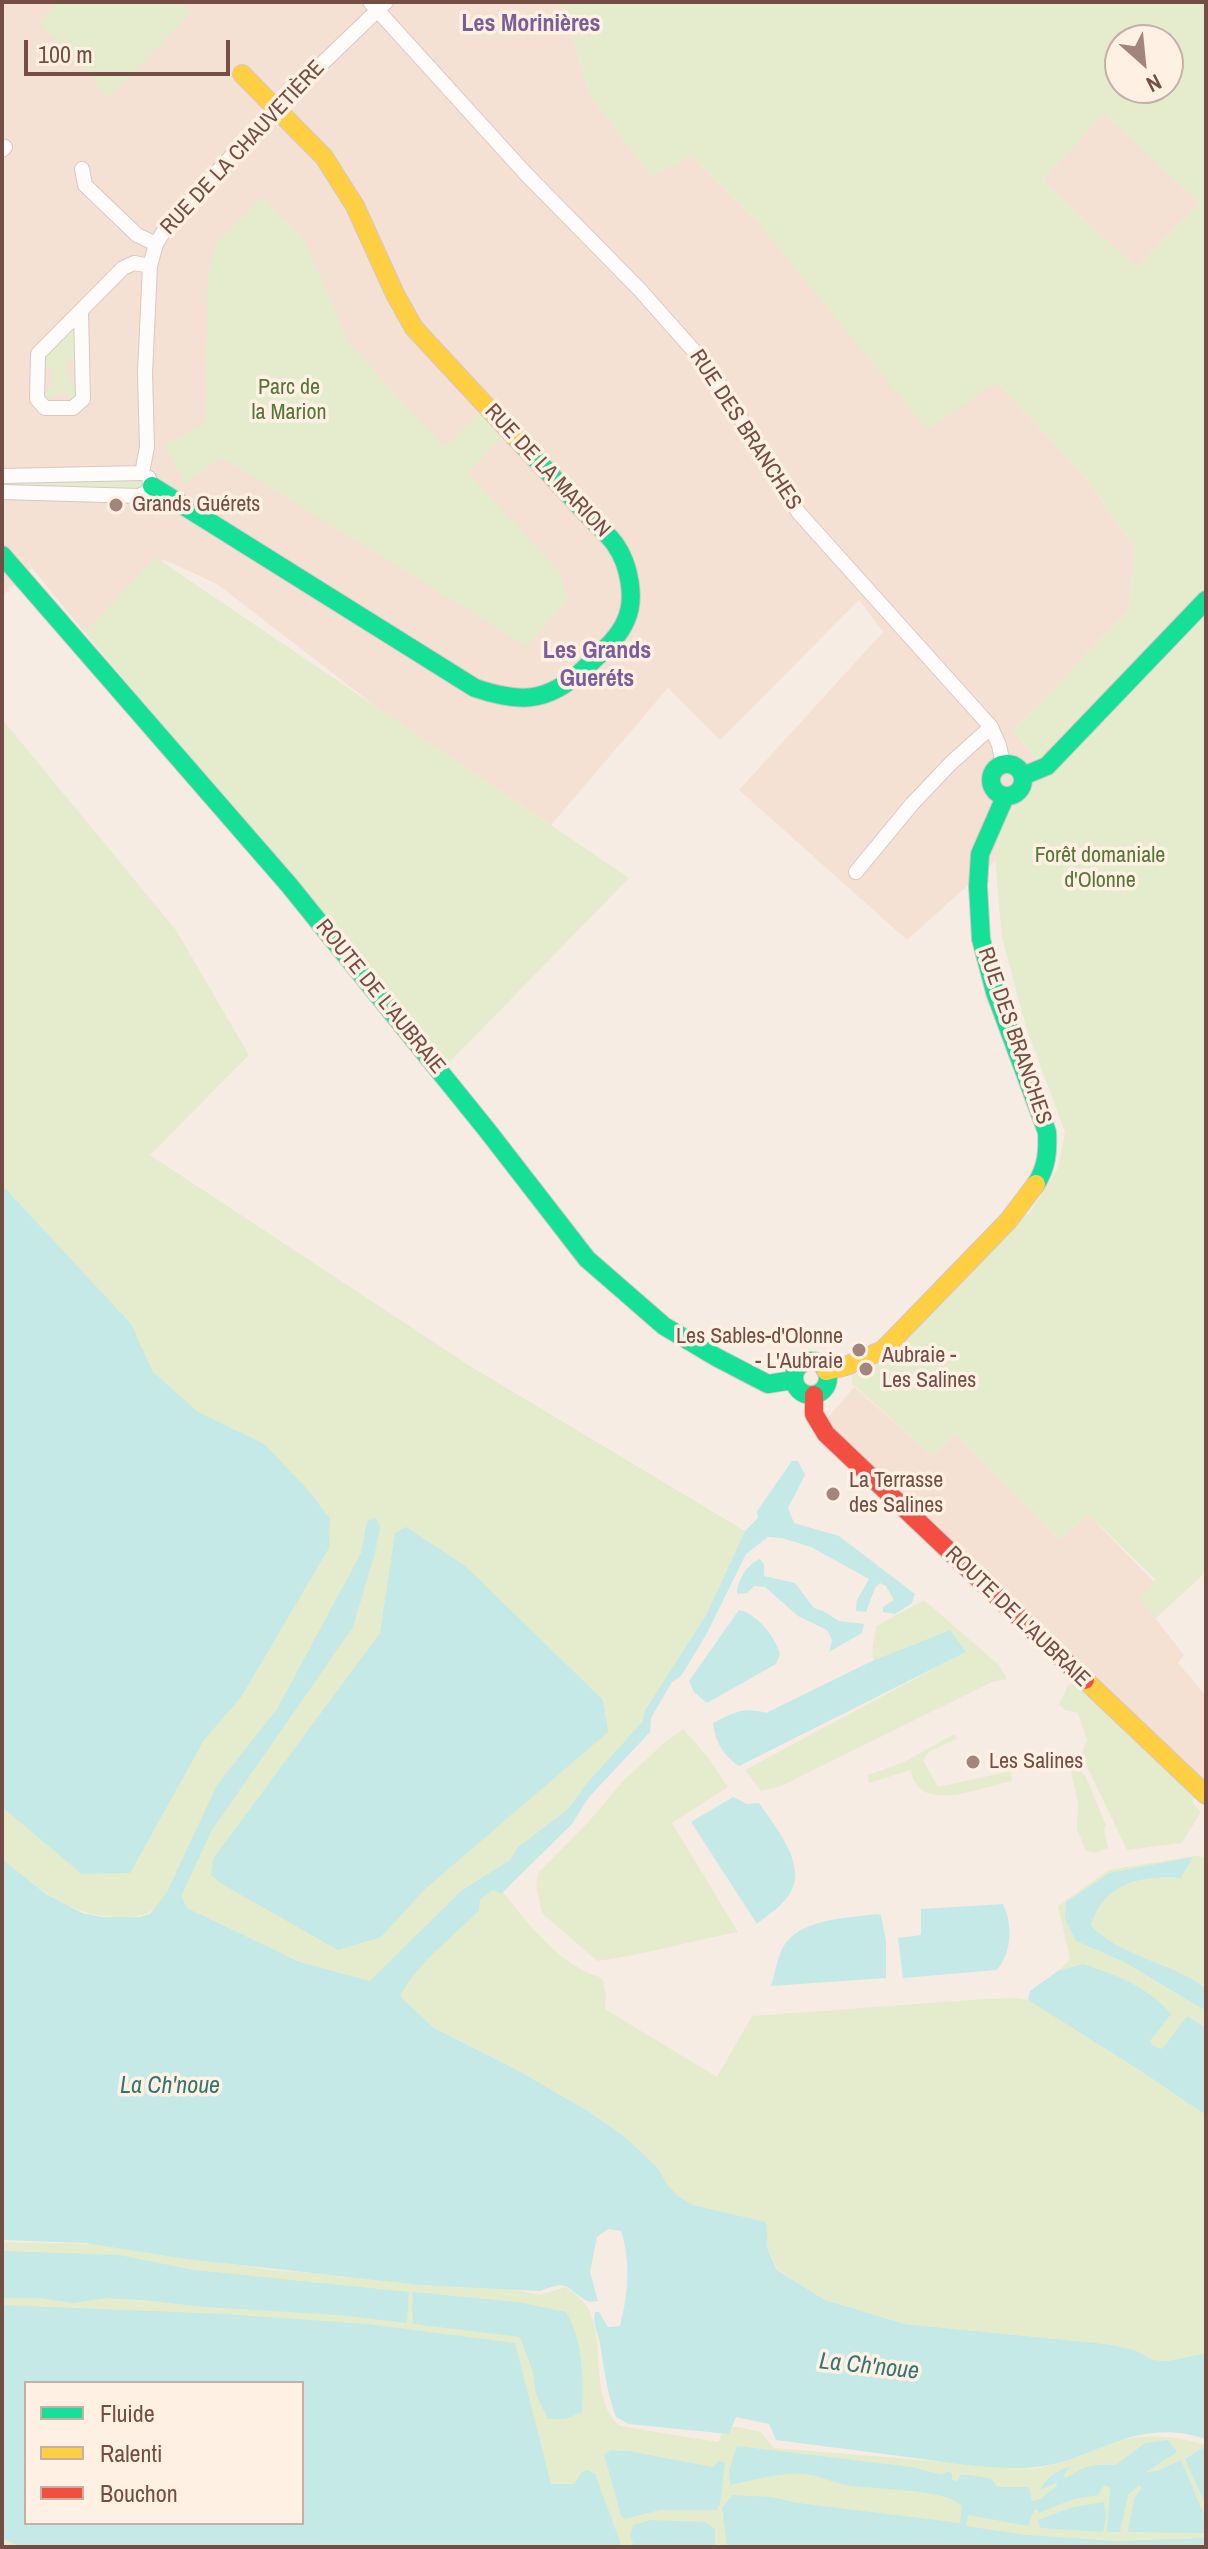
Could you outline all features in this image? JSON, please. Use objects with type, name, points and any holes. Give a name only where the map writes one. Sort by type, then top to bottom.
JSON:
[{"type":"street","name":"RUE DE LA CHAUVETIÈRE","points":[[150,266],[156,244],[167,226],[378,4]]},
{"type":"street","name":"RUE DES BRANCHES","points":[[378,4],[526,174],[640,290],[710,369],[799,513],[991,727],[1003,764]]},
{"type":"street","name":"RUE DE LA MARION","points":[[145,485],[163,491],[475,688],[496,696],[520,699],[559,690],[575,678],[622,629],[632,589],[628,568],[615,544],[414,328],[396,301],[340,178],[320,153],[242,74]]},
{"type":"street","points":[[82,169],[85,185],[137,235],[156,244]]},
{"type":"street","points":[[81,312],[83,399],[73,408],[45,408],[37,399],[38,354],[123,268],[134,263],[150,266],[145,373],[145,485]]},
{"type":"street","points":[[2,476],[145,485]]},
{"type":"street","points":[[2,492],[145,485]]},
{"type":"street","name":"ROUTE DE L'AUBRAIE","points":[[2,555],[289,885],[587,1259],[664,1326],[716,1357],[768,1384],[793,1380]]},
{"type":"street","points":[[1023,776],[1047,766],[1206,600]]},
{"type":"street","points":[[856,872],[912,804],[991,727]]},
{"type":"street","points":[[1003,764],[1019,768],[1023,776],[1023,787],[1016,795],[1005,797],[996,793],[991,786],[995,768],[1003,764]]},
{"type":"street","name":"RUE DES BRANCHES","points":[[826,1371],[883,1350],[1008,1221],[1044,1171],[1047,1132],[995,992],[981,939],[980,854],[1005,797]]},
{"type":"street","points":[[814,1361],[826,1371],[826,1386],[814,1395],[800,1392],[793,1380],[803,1362],[814,1361]]},
{"type":"street","name":"ROUTE DE L'AUBRAIE","points":[[814,1395],[814,1414],[826,1434],[1206,1795]]},
{"type":"shaded area","points":[[2,2],[560,2],[591,97],[652,177],[691,155],[753,217],[996,381],[1086,478],[1134,548],[1129,610],[1013,730],[1046,772],[1001,822],[995,861],[907,940],[739,790],[883,632],[859,600],[720,740],[668,688],[551,825],[383,712],[217,584],[165,560],[160,561],[85,633],[32,568],[2,596]]},
{"type":"shaded area","points":[[1104,113],[1199,202],[1137,268],[1042,180]]},
{"type":"shaded area","points":[[854,1387],[933,1456],[955,1434],[1060,1540],[1088,1514],[1155,1583],[1141,1600],[1184,1655],[1178,1663],[1206,1696],[1206,1806],[1057,1669],[825,1421]]},
{"type":"green space","points":[[57,2],[171,2],[161,16],[174,2],[182,2],[192,12],[108,98],[95,86],[98,81],[38,23]]},
{"type":"green space","name":"Forêt domaniale d'Olonne","points":[[560,2],[1206,2],[1206,1572],[1155,1619],[1138,1597],[1156,1580],[1088,1514],[1060,1540],[955,1434],[933,1456],[852,1384],[851,1373],[894,1349],[1028,1215],[1058,1168],[1065,1132],[1026,1027],[1002,937],[995,861],[1001,822],[1046,772],[1013,730],[1129,610],[1134,548],[1086,478],[997,382],[927,430],[753,217],[691,155],[652,177],[591,97]],"holes":[[[1104,114],[1199,202],[1137,268],[1042,180]]]},
{"type":"green space","name":"Parc de la Marion","points":[[262,197],[303,237],[349,343],[445,447],[480,412],[503,436],[468,473],[560,572],[568,601],[526,646],[221,457],[185,484],[164,445],[205,423],[208,273],[217,243]]},
{"type":"green space","points":[[71,331],[76,335],[76,359],[66,361],[69,383],[78,382],[79,398],[70,405],[70,393],[50,395],[49,403],[46,403],[41,390],[52,388],[52,368],[42,369],[44,359]]},
{"type":"green space","points":[[7,479],[140,480],[143,483],[140,488],[123,489],[8,488]]},
{"type":"green space","points":[[155,557],[629,878],[446,1066],[85,633]]},
{"type":"green space","points":[[2,719],[176,930],[249,1055],[150,1155],[470,1366],[745,1531],[706,1615],[645,1710],[642,1722],[586,1784],[568,1809],[518,1847],[510,1860],[488,1874],[552,1948],[567,1960],[602,1978],[605,2009],[717,2077],[752,2016],[984,1999],[1028,2000],[1030,1991],[1070,1959],[1058,1906],[1108,1870],[1195,1856],[1206,1857],[1206,1988],[1130,1952],[1102,1936],[1091,1925],[1097,1911],[1114,1891],[1138,1880],[1181,1878],[1192,1858],[1109,1873],[1066,1902],[1065,1918],[1076,1941],[1124,1962],[1206,2011],[1206,2353],[1168,2361],[1153,2360],[1135,2350],[1106,2344],[905,2324],[825,2300],[778,2270],[768,2251],[765,2222],[693,2205],[678,2196],[658,2168],[625,2137],[588,2111],[519,2071],[434,2028],[402,1998],[370,1981],[300,1962],[187,1908],[167,1892],[146,1914],[126,1917],[99,1915],[68,1906],[54,1898],[2,1859]]},
{"type":"green space","points":[[924,1600],[999,1665],[1007,1679],[992,1682],[779,1787],[761,1791],[745,1770],[965,1652],[950,1630],[874,1661],[872,1651],[876,1626]]},
{"type":"green space","points":[[1073,1683],[1194,1796],[1193,1803],[1201,1812],[1182,1843],[1127,1850],[1081,1754],[1087,1740],[1078,1713],[1059,1705],[1068,1685]]},
{"type":"green space","points":[[683,1729],[707,1756],[728,1787],[672,1823],[738,1932],[597,1961],[542,1913],[536,1885],[539,1872],[622,1782]]},
{"type":"green space","points":[[954,1734],[957,1739],[930,1751],[923,1760],[938,1787],[1006,1772],[1011,1772],[1012,1781],[952,1795],[925,1792],[916,1784],[911,1770],[869,1783],[868,1775],[904,1762]]},
{"type":"green space","points":[[1074,1762],[1086,1777],[1106,1825],[1108,1848],[1095,1853],[1086,1851],[1077,1829],[1078,1802],[1071,1772]]},
{"type":"green space","points":[[2,2242],[97,2244],[272,2270],[501,2287],[540,2295],[565,2287],[581,2299],[594,2322],[604,2401],[620,2426],[718,2442],[727,2427],[738,2427],[761,2432],[774,2448],[1034,2469],[1121,2440],[1150,2436],[1193,2441],[1206,2446],[1206,2547],[2,2547]]},
{"type":"water","points":[[2,1185],[131,1324],[153,1372],[198,1412],[264,1444],[308,1490],[330,1519],[329,1548],[241,1697],[204,1740],[130,1873],[82,1874],[2,1807]]},
{"type":"water","name":"La Ch'noue","points":[[792,1461],[798,1461],[805,1475],[788,1508],[794,1523],[839,1536],[915,1594],[912,1603],[895,1614],[883,1612],[883,1607],[894,1600],[886,1586],[880,1583],[866,1612],[856,1611],[857,1600],[869,1579],[811,1547],[782,1538],[768,1537],[746,1554],[707,1633],[651,1718],[650,1732],[589,1797],[572,1824],[501,1894],[493,1890],[480,1899],[479,1911],[417,1971],[401,1994],[402,1998],[434,2028],[519,2071],[588,2111],[625,2137],[658,2168],[678,2196],[693,2205],[766,2222],[768,2251],[777,2270],[825,2300],[905,2324],[1106,2344],[1135,2350],[1153,2360],[1168,2361],[1206,2353],[1206,2439],[1179,2433],[1155,2433],[1112,2443],[1048,2465],[1010,2468],[956,2464],[776,2440],[769,2424],[736,2417],[729,2434],[629,2424],[616,2417],[594,2320],[595,2312],[599,2312],[608,2327],[620,2326],[627,2278],[621,2231],[608,2229],[597,2237],[590,2272],[598,2301],[590,2302],[564,2286],[540,2291],[421,2285],[186,2259],[86,2243],[2,2240],[2,1859],[46,1894],[82,1913],[103,1917],[150,1914],[167,1892],[217,1785],[277,1709],[361,1553],[367,1521],[376,1518],[380,1528],[375,1553],[353,1627],[212,1830],[181,1896],[187,1908],[300,1962],[370,1981],[461,1891],[510,1860],[518,1847],[568,1809],[586,1784],[642,1722],[645,1710],[706,1615],[745,1531],[758,1518],[757,1511]]},
{"type":"water","points":[[406,1527],[464,1565],[603,1700],[608,1732],[425,1889],[381,1937],[338,1950],[220,1883],[211,1875],[213,1859],[380,1633],[395,1533]]},
{"type":"water","points":[[760,1559],[764,1564],[764,1576],[795,1583],[814,1608],[839,1621],[864,1624],[862,1633],[829,1652],[832,1640],[827,1630],[798,1616],[765,1587],[754,1586],[747,1593],[737,1594],[744,1574]]},
{"type":"water","points":[[739,1610],[753,1616],[765,1627],[780,1654],[776,1664],[707,1703],[694,1692],[689,1681]]},
{"type":"water","points":[[950,1630],[966,1652],[739,1766],[728,1758],[718,1742],[713,1723],[726,1716],[745,1710],[766,1713],[870,1662]]},
{"type":"water","points":[[733,1797],[747,1804],[759,1803],[782,1836],[793,1862],[793,1887],[783,1903],[757,1924],[691,1822]]},
{"type":"water","points":[[1193,1857],[1181,1878],[1138,1880],[1115,1891],[1097,1911],[1091,1925],[1115,1944],[1206,1988],[1206,2011],[1124,1962],[1076,1941],[1065,1919],[1066,1902],[1109,1873]]},
{"type":"water","points":[[1003,1904],[1009,1938],[1006,1955],[997,1970],[903,1978],[898,1938],[921,1935],[921,1909]]},
{"type":"water","points":[[881,1915],[886,1941],[886,1978],[771,1986],[783,1948],[799,1931],[831,1920]]},
{"type":"water","points":[[1083,1964],[1131,1983],[1152,1996],[1171,2014],[1150,2041],[1153,2046],[1164,2047],[1187,2016],[1206,2028],[1206,2115],[1028,2000],[1030,1991],[1058,1971]]},
{"type":"water","points":[[2,2251],[119,2255],[194,2270],[409,2292],[407,2323],[142,2300],[107,2298],[73,2303],[41,2298],[2,2298]]},
{"type":"water","points":[[412,2292],[518,2302],[566,2312],[579,2348],[582,2412],[565,2419],[548,2419],[536,2395],[533,2372],[520,2337],[413,2324]]},
{"type":"water","points":[[2,2305],[225,2314],[368,2324],[515,2343],[551,2484],[574,2484],[582,2472],[588,2470],[595,2474],[622,2547],[21,2547],[2,2538]]},
{"type":"water","points":[[1168,2440],[1177,2452],[1146,2472],[1157,2471],[1181,2460],[1206,2519],[1206,2533],[1128,2532],[1134,2499],[1142,2488],[1139,2485],[1128,2495],[1120,2532],[1107,2532],[1110,2487],[1104,2485],[1098,2495],[1074,2499],[1038,2513],[1034,2510],[1028,2526],[968,2515],[966,2526],[1026,2535],[1116,2541],[1206,2538],[1206,2547],[727,2547],[722,2508],[732,2495],[771,2497],[960,2523],[962,2506],[941,2496],[847,2485],[805,2474],[777,2475],[730,2485],[729,2471],[737,2446],[912,2467],[942,2475],[948,2471],[952,2473],[952,2480],[958,2481],[961,2474],[991,2478],[997,2487],[1029,2487],[1032,2501],[1040,2499],[1057,2486],[1056,2483],[1040,2490],[1049,2478],[1065,2468],[1070,2466],[1063,2476],[1066,2478],[1090,2466],[1116,2465],[1145,2443]]},
{"type":"water","points":[[1206,2449],[1206,2505],[1185,2459]]},
{"type":"water","points":[[611,2450],[712,2467],[720,2461],[725,2463],[720,2504],[716,2510],[660,2510],[625,2519],[621,2516],[604,2454]]},
{"type":"water","points":[[1104,2502],[1106,2517],[1103,2532],[1041,2528],[1038,2520],[1073,2507]]},
{"type":"water","points":[[651,2520],[705,2522],[715,2529],[715,2547],[634,2547],[630,2535],[633,2525]]},
{"type":"traffic: fast","points":[[152,486],[475,688],[505,696],[532,697],[569,682],[607,647],[626,620],[631,592],[627,571],[615,544],[515,437]]},
{"type":"traffic: fast","points":[[2,555],[289,885],[587,1259],[664,1326],[716,1357],[768,1384],[793,1380]]},
{"type":"traffic: fast","points":[[1023,776],[1047,766],[1206,600]]},
{"type":"traffic: fast","points":[[1007,764],[1019,768],[1023,780],[1019,792],[1007,796],[995,792],[991,780],[995,768],[1007,764]]},
{"type":"traffic: fast","points":[[1005,797],[980,854],[981,939],[995,992],[1047,1132],[1046,1159],[1036,1184]]},
{"type":"traffic: fast","points":[[811,1361],[823,1366],[828,1378],[823,1390],[811,1395],[799,1390],[794,1378],[799,1366],[811,1361]]},
{"type":"traffic: slow","points":[[242,74],[324,157],[355,206],[414,328],[515,437]]},
{"type":"traffic: slow","points":[[826,1371],[883,1350],[1008,1221],[1036,1184]]},
{"type":"traffic: slow","points":[[1085,1680],[1206,1795]]},
{"type":"traffic: jam","points":[[814,1395],[814,1414],[826,1434],[1085,1680]]},
{"type":"place","name":"Grands Guérets","points":[[116,505]]},
{"type":"place","name":"Les Sables-d'Olonne - L'Aubraie","points":[[859,1350]]},
{"type":"place","name":"Aubraie - Les Salines","points":[[866,1369]]},
{"type":"place","name":"La Terrasse des Salines","points":[[833,1494]]},
{"type":"place","name":"Les Salines","points":[[973,1762]]},
{"type":"district","name":"Les Morinières","points":[[531,25]]},
{"type":"district","name":"Les Grands Gueréts","points":[[597,666]]}]
